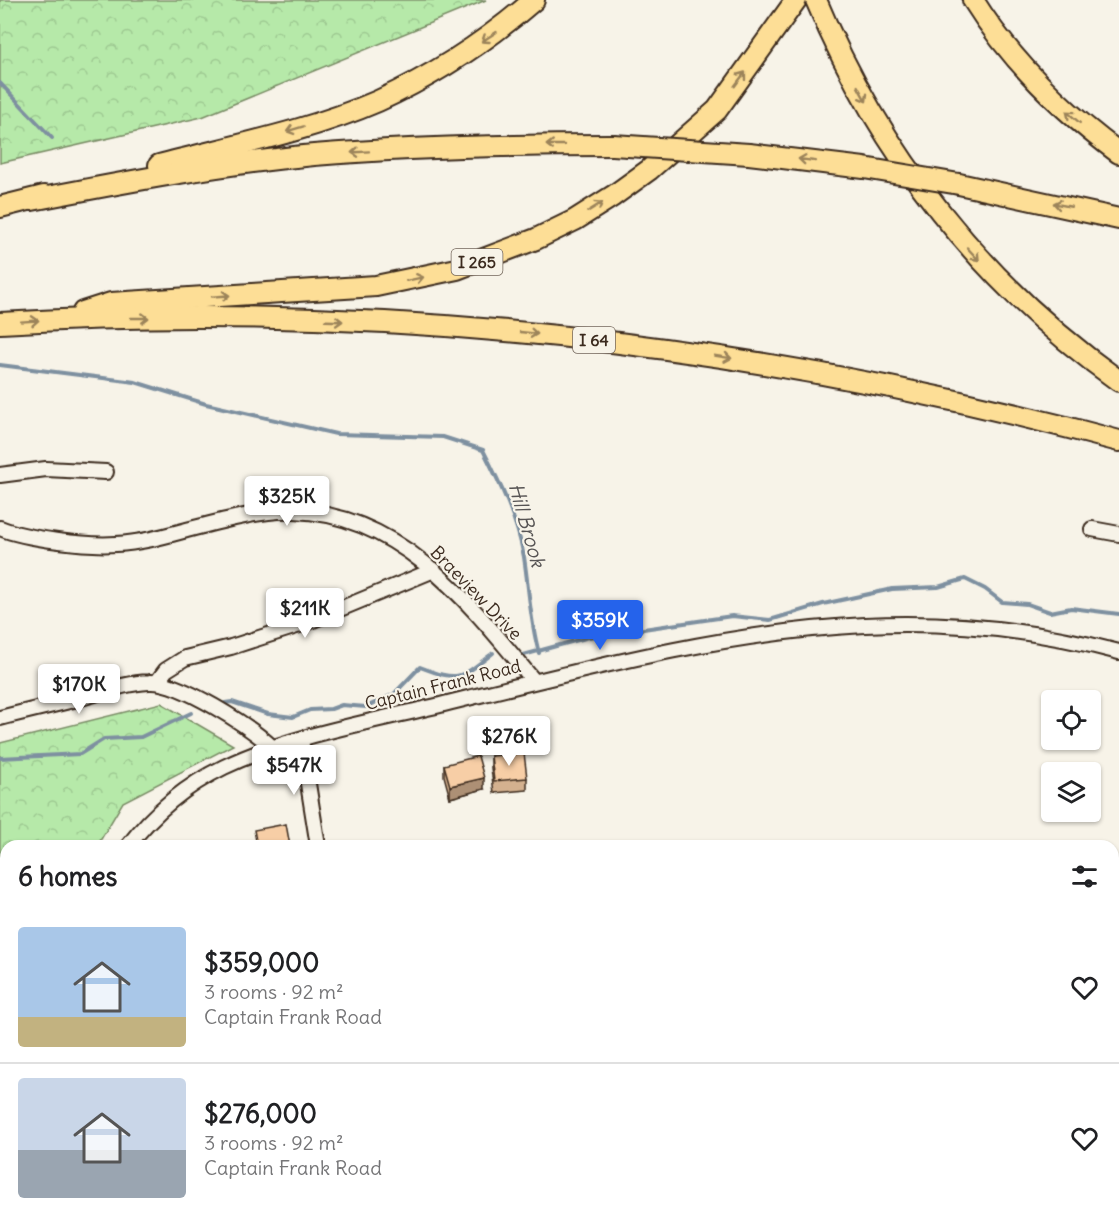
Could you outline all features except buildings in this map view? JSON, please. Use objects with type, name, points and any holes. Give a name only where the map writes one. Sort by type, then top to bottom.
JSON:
[{"type":"highway","points":[[32,200],[285,132],[376,101],[419,81],[501,29],[534,0]]},
{"type":"highway","name":"I 265","points":[[60,319],[111,303],[376,286],[457,269],[536,239],[575,220],[613,196],[649,170],[717,110],[774,35],[796,0]]},
{"type":"highway","points":[[816,0],[834,43],[872,112],[935,208],[971,252],[1040,318],[1119,381]]},
{"type":"highway","points":[[973,0],[1006,48],[1032,78],[1061,106],[1119,153]]},
{"type":"highway","points":[[0,207],[209,168],[312,156],[425,147],[614,145],[749,154],[864,168],[959,184],[1119,219]]},
{"type":"highway","name":"I 64","points":[[0,323],[60,319],[236,318],[371,322],[613,342],[773,365],[902,388],[1119,441]]},
{"type":"street","points":[[0,475],[46,469],[106,472]]},
{"type":"street","name":"Braeview Drive","points":[[0,528],[46,538],[117,544],[153,539],[218,522],[291,510],[349,521],[405,547],[435,570],[534,681]]},
{"type":"street","points":[[1092,529],[1119,534]]},
{"type":"street","points":[[157,682],[166,670],[185,658],[231,647],[306,623],[435,570]]},
{"type":"street","name":"Captain Frank Road","points":[[133,840],[155,814],[188,788],[236,762],[273,748],[534,681],[692,648],[866,625],[946,625],[999,629],[1119,652]]},
{"type":"street","points":[[0,718],[121,686],[157,682],[188,692],[261,736],[273,748]]},
{"type":"street","points":[[302,740],[317,840]]},
{"type":"green space","points":[[0,0],[486,0],[202,117],[0,163]]},
{"type":"green space","points":[[161,703],[233,745],[123,802],[101,840],[0,840],[0,743]]},
{"type":"waterway","name":"Hill Brook","points":[[0,83],[52,138]]},
{"type":"waterway","name":"Hill Brook","points":[[0,365],[135,382],[206,404],[336,434],[443,437],[483,450],[508,502],[521,543],[539,653]]},
{"type":"waterway","points":[[520,656],[589,637],[732,616],[770,620],[823,604],[892,589],[938,587],[965,579],[985,589],[1002,602],[1027,604],[1050,612],[1071,608],[1119,614]]},
{"type":"waterway","points":[[225,703],[232,702],[268,714],[293,717],[310,710],[331,709],[342,705],[366,707],[394,694],[420,667],[443,675],[459,675],[466,673],[493,653]]},
{"type":"waterway","points":[[0,758],[80,754],[104,739],[141,737],[191,713]]}]
